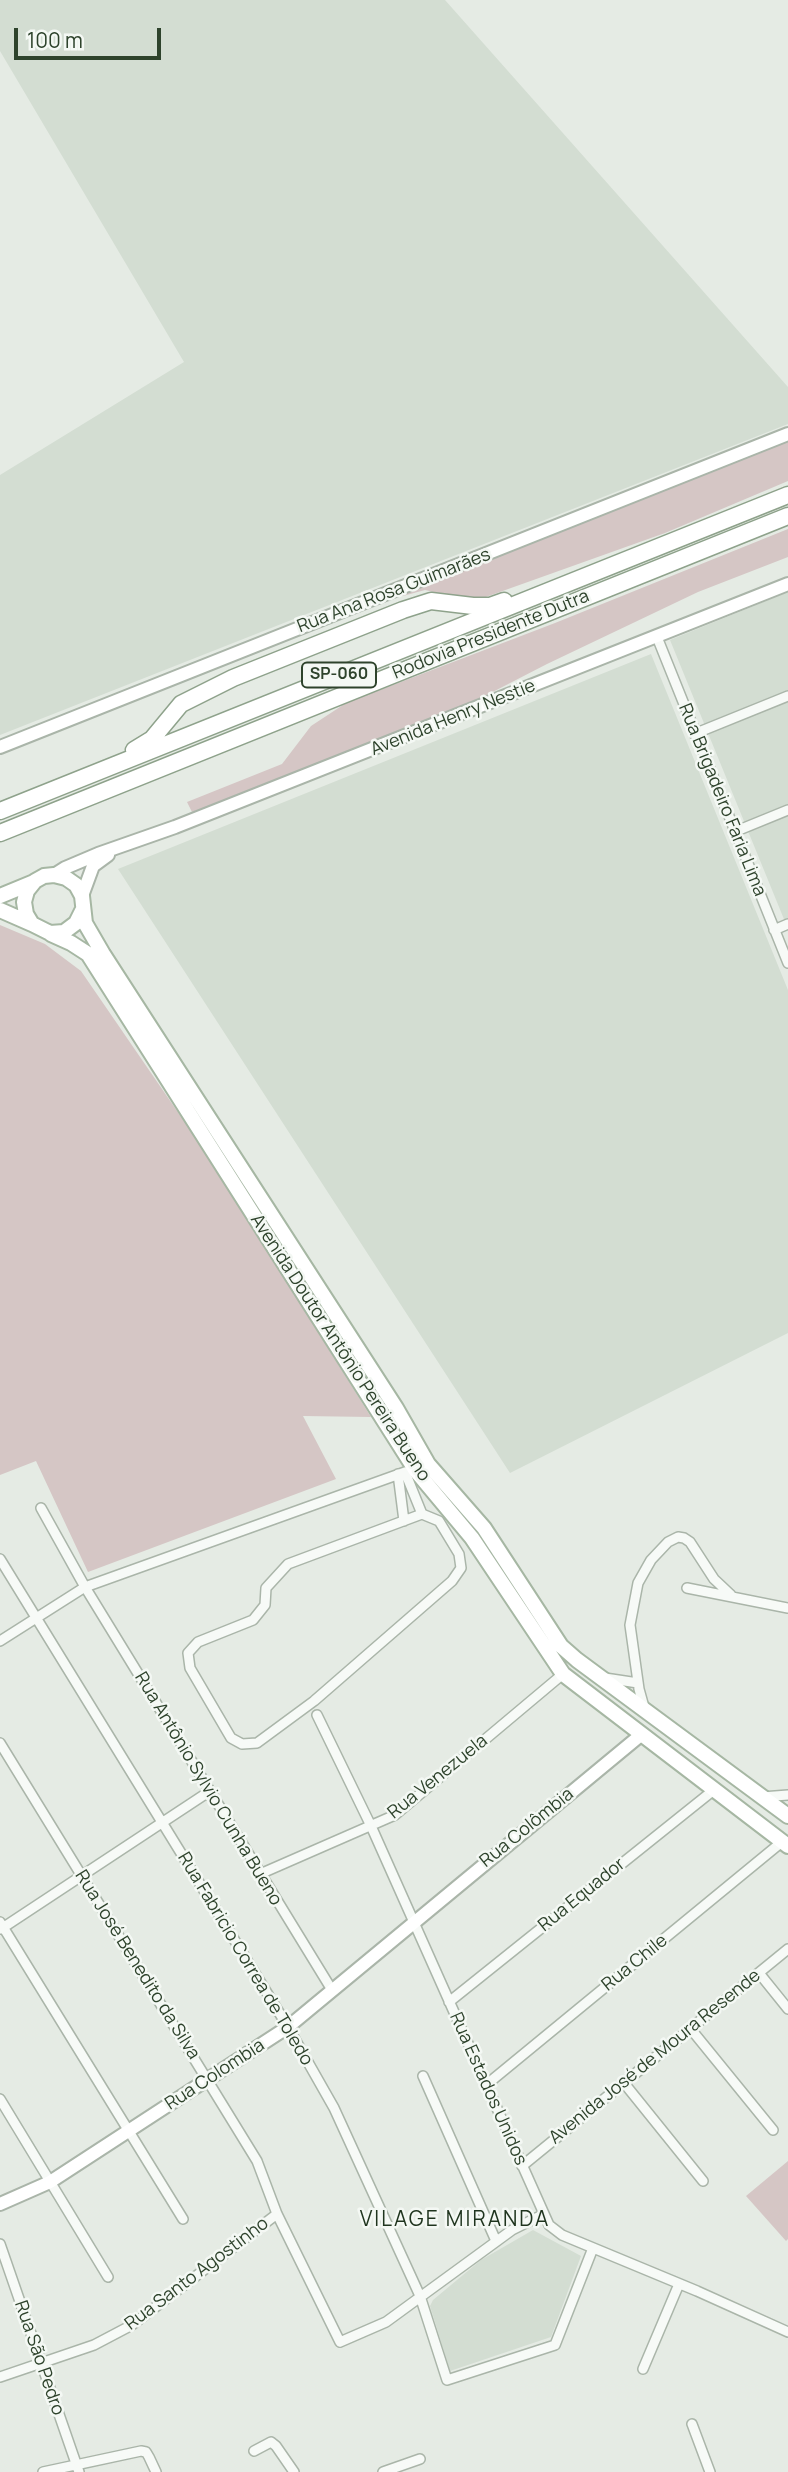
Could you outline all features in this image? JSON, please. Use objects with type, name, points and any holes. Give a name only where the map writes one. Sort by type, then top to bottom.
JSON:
[{"type":"highway","name":"Rodovia Presidente Dutra","points":[[0,811],[788,495]]},
{"type":"highway","name":"Rodovia Presidente Dutra","points":[[0,833],[788,516]]},
{"type":"highway","points":[[105,769],[152,739],[181,704],[233,678],[380,619],[431,601],[489,606],[574,582]]},
{"type":"main road","points":[[0,896],[44,876],[54,875],[66,878],[76,885],[82,904],[76,923],[64,932],[50,933],[0,911]]},
{"type":"main road","points":[[32,924],[26,914],[24,902],[27,891],[35,881]]},
{"type":"main road","name":"Avenida Doutor Antônio Pereira Bueno","points":[[82,904],[85,923],[103,954],[396,1408],[412,1470],[484,1528],[561,1646],[788,1816]]},
{"type":"main road","name":"Avenida Doutor Antônio Pereira Bueno","points":[[50,933],[88,954],[412,1470],[472,1538],[563,1674],[786,1844]]},
{"type":"main road","points":[[563,1674],[581,1668],[599,1676]]},
{"type":"main road","points":[[653,1714],[660,1733],[642,1734],[640,1717],[653,1714]]},
{"type":"street","name":"Rua Ana Rosa Guimarães","points":[[0,747],[788,434]]},
{"type":"street","name":"Avenida Henry Nestie","points":[[54,875],[65,868],[788,584]]},
{"type":"street","name":"Rua Brigadeiro Faria Lima","points":[[657,637],[788,963]]},
{"type":"street","points":[[694,734],[788,696]]},
{"type":"street","points":[[734,832],[788,810]]},
{"type":"street","points":[[82,904],[93,866],[116,849]]},
{"type":"street","points":[[774,930],[788,925]]},
{"type":"street","points":[[412,1470],[422,1514]]},
{"type":"street","points":[[404,1521],[412,1470]]},
{"type":"street","points":[[0,1641],[85,1587],[412,1470]]},
{"type":"street","name":"Rua Antônio Sylvio Cunha Bueno","points":[[41,1508],[85,1587],[332,1990]]},
{"type":"street","points":[[422,1514],[439,1521],[459,1554],[461,1568],[452,1581],[314,1702],[257,1743],[242,1744],[231,1738],[190,1668],[188,1653],[198,1642],[253,1620],[265,1605],[266,1587],[288,1564],[404,1521],[422,1514]]},
{"type":"street","points":[[653,1714],[638,1683],[630,1625],[638,1583],[651,1560],[668,1542],[678,1537],[690,1542],[714,1579],[731,1595]]},
{"type":"street","name":"Rua Fabricio Correa de Toledo","points":[[0,1559],[288,2027],[334,2108],[420,2296],[447,2380],[555,2345],[593,2248]]},
{"type":"street","points":[[687,1588],[788,1608]]},
{"type":"street","name":"Rua Venezuela","points":[[260,1874],[395,1815],[563,1674]]},
{"type":"street","points":[[599,1676],[638,1683]]},
{"type":"street","name":"Rua Estados Unidos","points":[[317,1715],[371,1826],[549,2225],[562,2235],[788,2332]]},
{"type":"street","name":"Rua Colômbia","points":[[413,1921],[642,1734]]},
{"type":"street","name":"Rua José Benedito da Silva","points":[[0,1743],[257,2161],[276,2214],[340,2342],[386,2322],[420,2296]]},
{"type":"street","name":"Rua Equador","points":[[449,2002],[715,1789]]},
{"type":"street","points":[[183,2219],[1,1926],[83,1876],[210,1791]]},
{"type":"street","points":[[761,1797],[788,1795]]},
{"type":"street","name":"Rua Chile","points":[[486,2085],[786,1844]]},
{"type":"street","name":"Rua Colombia","points":[[0,2204],[50,2182],[288,2027],[413,1921]]},
{"type":"street","name":"Avenida José de Moura Resende","points":[[522,2166],[788,1949]]},
{"type":"street","points":[[759,1972],[788,2010]]},
{"type":"street","points":[[690,2028],[773,2130]]},
{"type":"street","points":[[423,2076],[496,2241]]},
{"type":"street","points":[[624,2083],[703,2181]]},
{"type":"street","points":[[2,2105],[108,2277]]},
{"type":"street","name":"Rua Santo Agostinho","points":[[0,2377],[94,2345],[132,2325],[276,2214]]},
{"type":"street","points":[[420,2296],[512,2230],[544,2214]]},
{"type":"street","name":"Rua São Pedro","points":[[0,2244],[78,2468]]},
{"type":"street","points":[[643,2369],[679,2284]]},
{"type":"street","points":[[692,2424],[710,2472]]},
{"type":"street","points":[[254,2451],[271,2442],[294,2472]]},
{"type":"street","points":[[43,2472],[78,2468],[141,2451],[146,2452],[156,2472]]},
{"type":"street","points":[[383,2472],[420,2459]]},
{"type":"shaded area","points":[[0,0],[445,0],[788,387],[788,424],[0,735],[0,475],[184,362],[0,51]]},
{"type":"shaded area","points":[[788,438],[788,481],[665,533],[483,598],[464,599],[425,590],[403,596],[401,592]]},
{"type":"shaded area","points":[[788,529],[788,557],[698,592],[547,664],[415,732],[192,812],[187,802],[282,764],[311,726],[346,703],[555,623]]},
{"type":"shaded area","points":[[788,592],[788,929],[670,640]]},
{"type":"shaded area","points":[[651,654],[788,990],[788,1333],[510,1473],[118,869]]},
{"type":"shaded area","points":[[0,925],[45,944],[81,971],[208,1156],[371,1417],[303,1416],[336,1479],[88,1572],[36,1461],[0,1475]]},
{"type":"shaded area","points":[[788,2161],[788,2239],[786,2241],[746,2196]]},
{"type":"shaded area","points":[[533,2230],[581,2256],[551,2337],[450,2371],[430,2306],[433,2300],[481,2260]]},
{"type":"district","name":"VILAGE MIRANDA","points":[[455,2220]]}]
